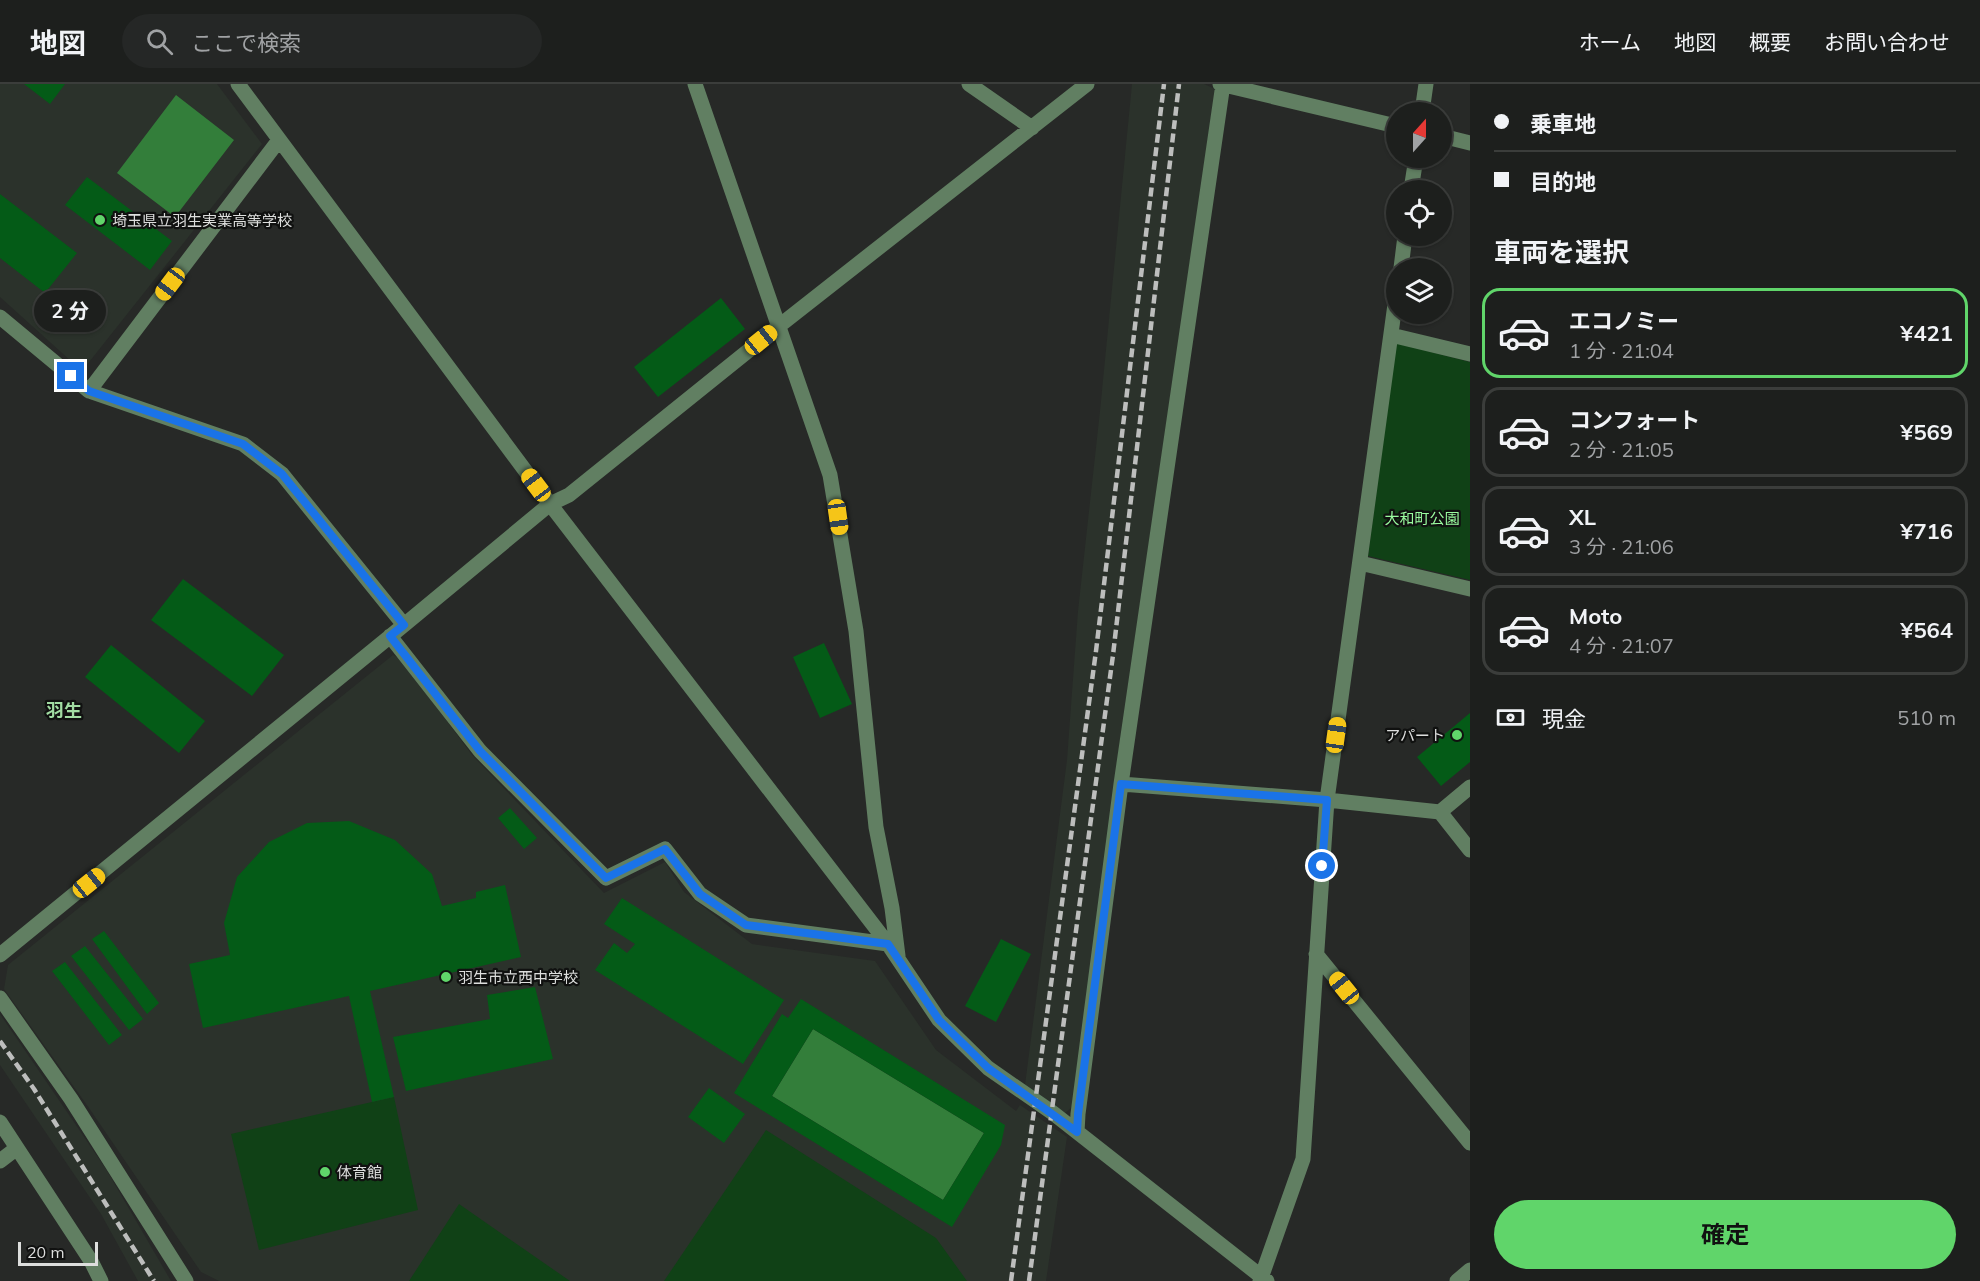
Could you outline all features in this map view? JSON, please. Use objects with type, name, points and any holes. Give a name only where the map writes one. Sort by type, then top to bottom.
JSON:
[{"type":"street","points":[[238,84],[550,504],[888,944],[939,1020],[988,1068],[1077,1132],[1263,1280],[1303,1159],[1327,800],[1392,324]]},
{"type":"street","points":[[694,84],[830,475],[856,631],[876,827],[892,908],[899,959]]},
{"type":"street","points":[[969,84],[1032,128]]},
{"type":"street","points":[[0,956],[550,504],[569,495],[779,326],[1087,84]]},
{"type":"street","points":[[1077,1132],[1121,784],[1222,84],[1386,124]]},
{"type":"street","points":[[1423,102],[1426,84]]},
{"type":"street","points":[[1452,138],[1470,143]]},
{"type":"street","points":[[89,391],[279,140]]},
{"type":"street","points":[[0,317],[89,391],[243,444],[282,474],[404,625]]},
{"type":"street","points":[[1391,335],[1470,354]]},
{"type":"street","points":[[1360,563],[1470,589]]},
{"type":"street","points":[[390,636],[480,751],[606,878],[665,849],[700,894],[746,925],[888,944]]},
{"type":"street","points":[[1121,784],[1327,800],[1440,812],[1470,850]]},
{"type":"street","points":[[1440,812],[1470,787]]},
{"type":"street","points":[[1316,954],[1470,1143]]},
{"type":"street","points":[[0,998],[71,1099],[186,1281]]},
{"type":"street","points":[[0,1122],[91,1261],[101,1281]]},
{"type":"street","points":[[0,1161],[17,1148]]},
{"type":"street","points":[[1457,1281],[1470,1270]]},
{"type":"shaded area","name":"埼玉県立羽生実業高等学校","points":[[0,84],[217,84],[262,144],[82,371],[0,297]]},
{"type":"shaded area","points":[[1132,84],[1204,84],[1215,91],[1122,726],[1072,1107],[1063,1115],[1025,1085],[1067,760],[1078,611]]},
{"type":"shaded area","points":[[176,95],[234,140],[175,217],[117,173]]},
{"type":"shaded area","name":"羽生市立西中学校","points":[[393,655],[402,660],[472,755],[604,893],[665,862],[684,892],[752,944],[875,961],[936,1050],[1016,1111],[1020,1105],[1067,1137],[1046,1281],[219,1281],[201,1272],[4,989],[8,965]]},
{"type":"shaded area","points":[[0,1014],[106,1169],[171,1281],[138,1281],[101,1214],[0,1065]]},
{"type":"shaded area","points":[[813,1029],[984,1133],[943,1200],[772,1096]]},
{"type":"green space","name":"大和町公園","points":[[1396,343],[1470,362],[1470,580],[1368,556]]},
{"type":"green space","name":"体育館","points":[[394,1097],[418,1210],[259,1250],[231,1134]]},
{"type":"green space","points":[[766,1130],[936,1238],[967,1281],[664,1281]]},
{"type":"green space","points":[[459,1204],[570,1281],[409,1281]]},
{"type":"building","points":[[24,84],[65,84],[50,104]]},
{"type":"building","points":[[87,177],[172,241],[150,270],[65,205]]},
{"type":"building","points":[[0,194],[77,253],[45,293],[0,258]]},
{"type":"building","points":[[721,298],[745,329],[658,397],[634,367]]},
{"type":"building","points":[[183,579],[284,655],[252,696],[151,620]]},
{"type":"building","points":[[824,643],[852,704],[820,718],[793,657]]},
{"type":"building","points":[[111,645],[205,721],[179,753],[85,677]]},
{"type":"building","name":"アパート","points":[[1470,713],[1470,762],[1441,786],[1417,757]]},
{"type":"building","points":[[510,808],[537,838],[524,849],[498,818]]},
{"type":"building","points":[[349,821],[395,840],[432,874],[442,906],[476,898],[476,892],[505,885],[521,957],[370,991],[394,1097],[372,1102],[349,996],[203,1028],[189,964],[230,955],[224,923],[237,877],[269,842],[307,823]]},
{"type":"building","points":[[622,898],[784,1000],[743,1064],[595,970],[614,943],[627,953],[635,944],[604,924]]},
{"type":"building","points":[[104,931],[159,1003],[147,1014],[92,939]]},
{"type":"building","points":[[1001,939],[1031,954],[996,1022],[965,1006]]},
{"type":"building","points":[[85,946],[143,1019],[129,1030],[71,956]]},
{"type":"building","points":[[65,962],[122,1035],[109,1045],[52,971]]},
{"type":"building","points":[[535,987],[553,1059],[406,1091],[393,1037],[490,1019],[487,995]]},
{"type":"building","points":[[801,999],[1005,1125],[1001,1145],[952,1227],[734,1093],[782,1014],[788,1018]],"holes":[[[813,1029],[984,1133],[943,1200],[772,1096]]]},
{"type":"building","points":[[709,1088],[745,1114],[724,1143],[688,1117]]},
{"type":"railway","points":[[1011,1281],[1096,651],[1164,84]]},
{"type":"railway","points":[[1029,1281],[1113,655],[1179,84]]},
{"type":"railway","points":[[0,1041],[34,1089],[154,1281]]},
{"type":"place","name":"埼玉県立羽生実業高等学校","points":[[100,220]]},
{"type":"place","name":"アパート","points":[[1457,735]]},
{"type":"place","name":"羽生市立西中学校","points":[[446,977]]},
{"type":"place","name":"体育館","points":[[325,1172]]},
{"type":"district","name":"羽生","points":[[64,710]]},
{"type":"route","points":[[71,376],[89,391],[243,444],[282,474],[404,625],[390,636],[480,751],[606,878],[665,849],[700,894],[746,925],[888,944],[939,1020],[988,1068],[1077,1132],[1121,784],[1327,800],[1322,866]]}]
